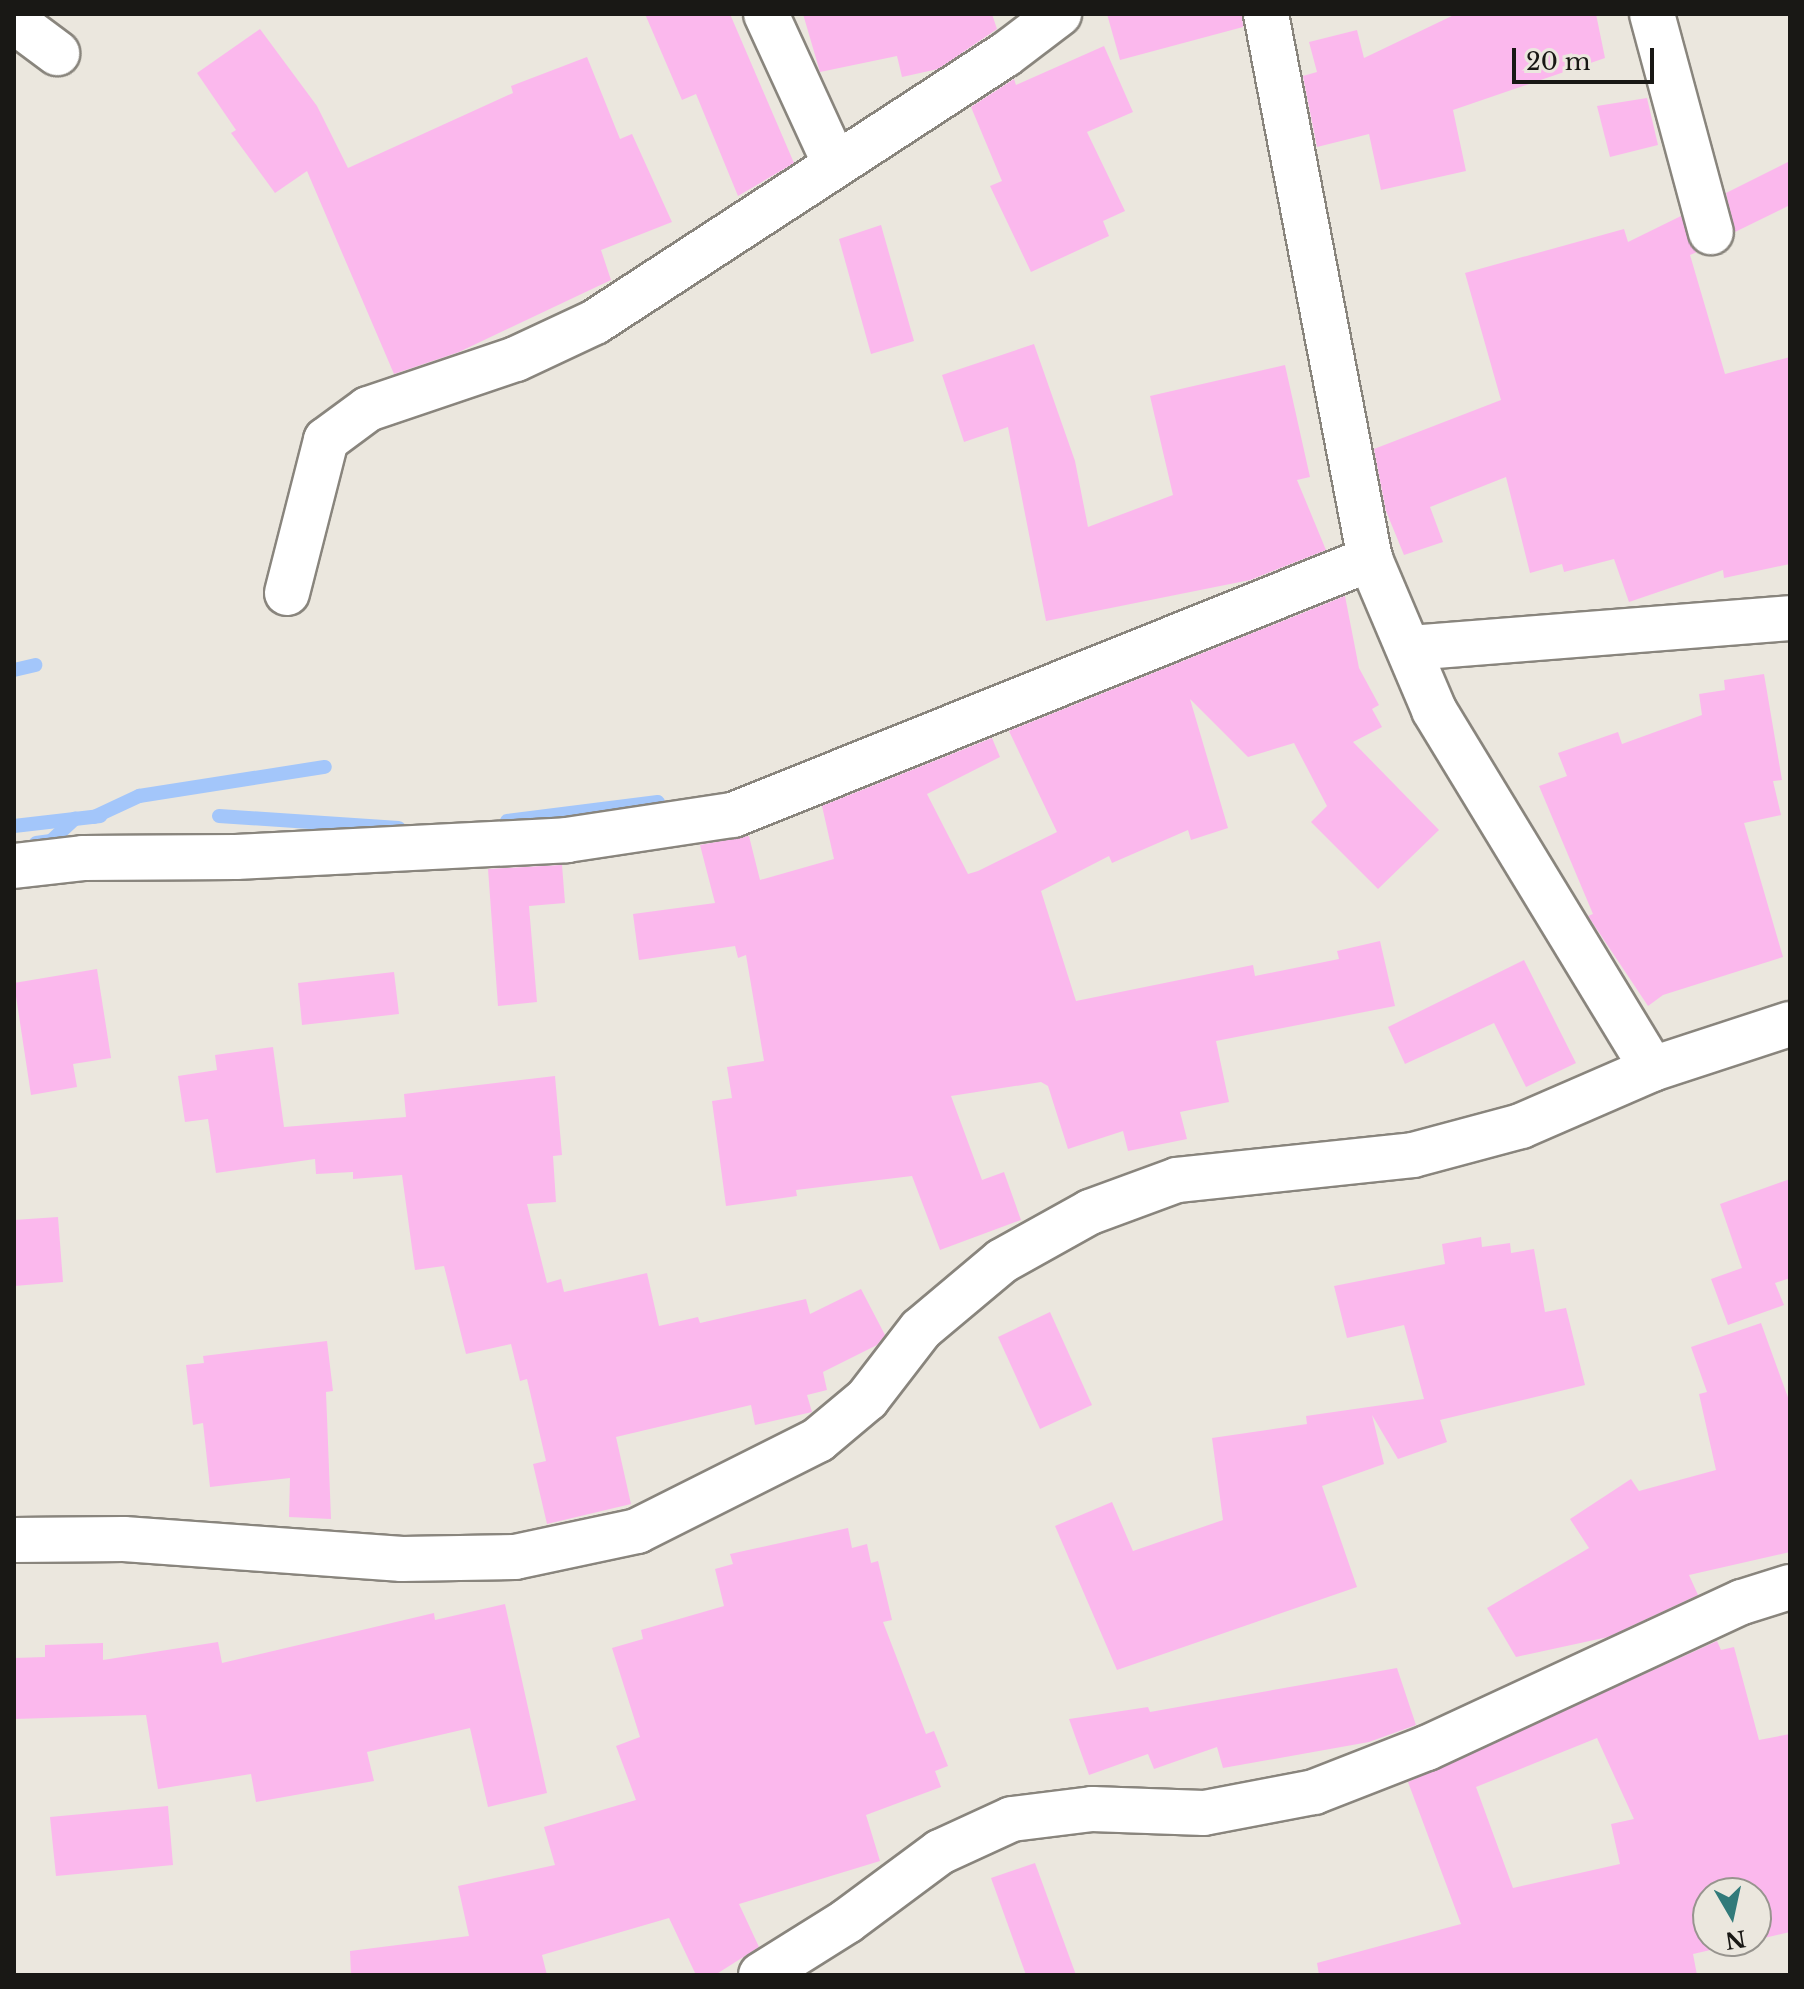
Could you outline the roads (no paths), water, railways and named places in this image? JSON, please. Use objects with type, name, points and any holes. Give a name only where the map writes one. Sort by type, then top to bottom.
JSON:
[{"type":"street","points":[[766,14],[834,162]]},
{"type":"street","points":[[287,593],[326,440],[368,409],[516,359],[595,322],[834,162],[1005,55],[1059,14]]},
{"type":"street","points":[[1266,14],[1370,559],[1434,710],[1652,1069]]},
{"type":"street","points":[[1652,14],[1711,232]]},
{"type":"street","points":[[14,21],[57,53]]},
{"type":"street","points":[[14,866],[83,858],[223,858],[567,840],[733,815],[1370,559]]},
{"type":"street","points":[[1410,648],[1790,618]]},
{"type":"street","points":[[14,1540],[124,1539],[402,1559],[515,1557],[637,1531],[818,1440],[867,1399],[921,1329],[1002,1261],[1090,1212],[1177,1180],[1413,1155],[1521,1126],[1652,1069],[1790,1024]]},
{"type":"street","points":[[761,1975],[847,1921],[940,1852],[1012,1819],[1092,1809],[1204,1813],[1314,1792],[1427,1748],[1742,1602],[1790,1587]]},
{"type":"waterway","points":[[14,670],[35,665]]},
{"type":"waterway","points":[[94,817],[139,796],[325,767]]},
{"type":"waterway","points":[[507,821],[658,802]]},
{"type":"waterway","points":[[14,826],[100,816]]},
{"type":"waterway","points":[[219,816],[399,828]]},
{"type":"waterway","points":[[36,843],[51,841],[75,819]]}]
